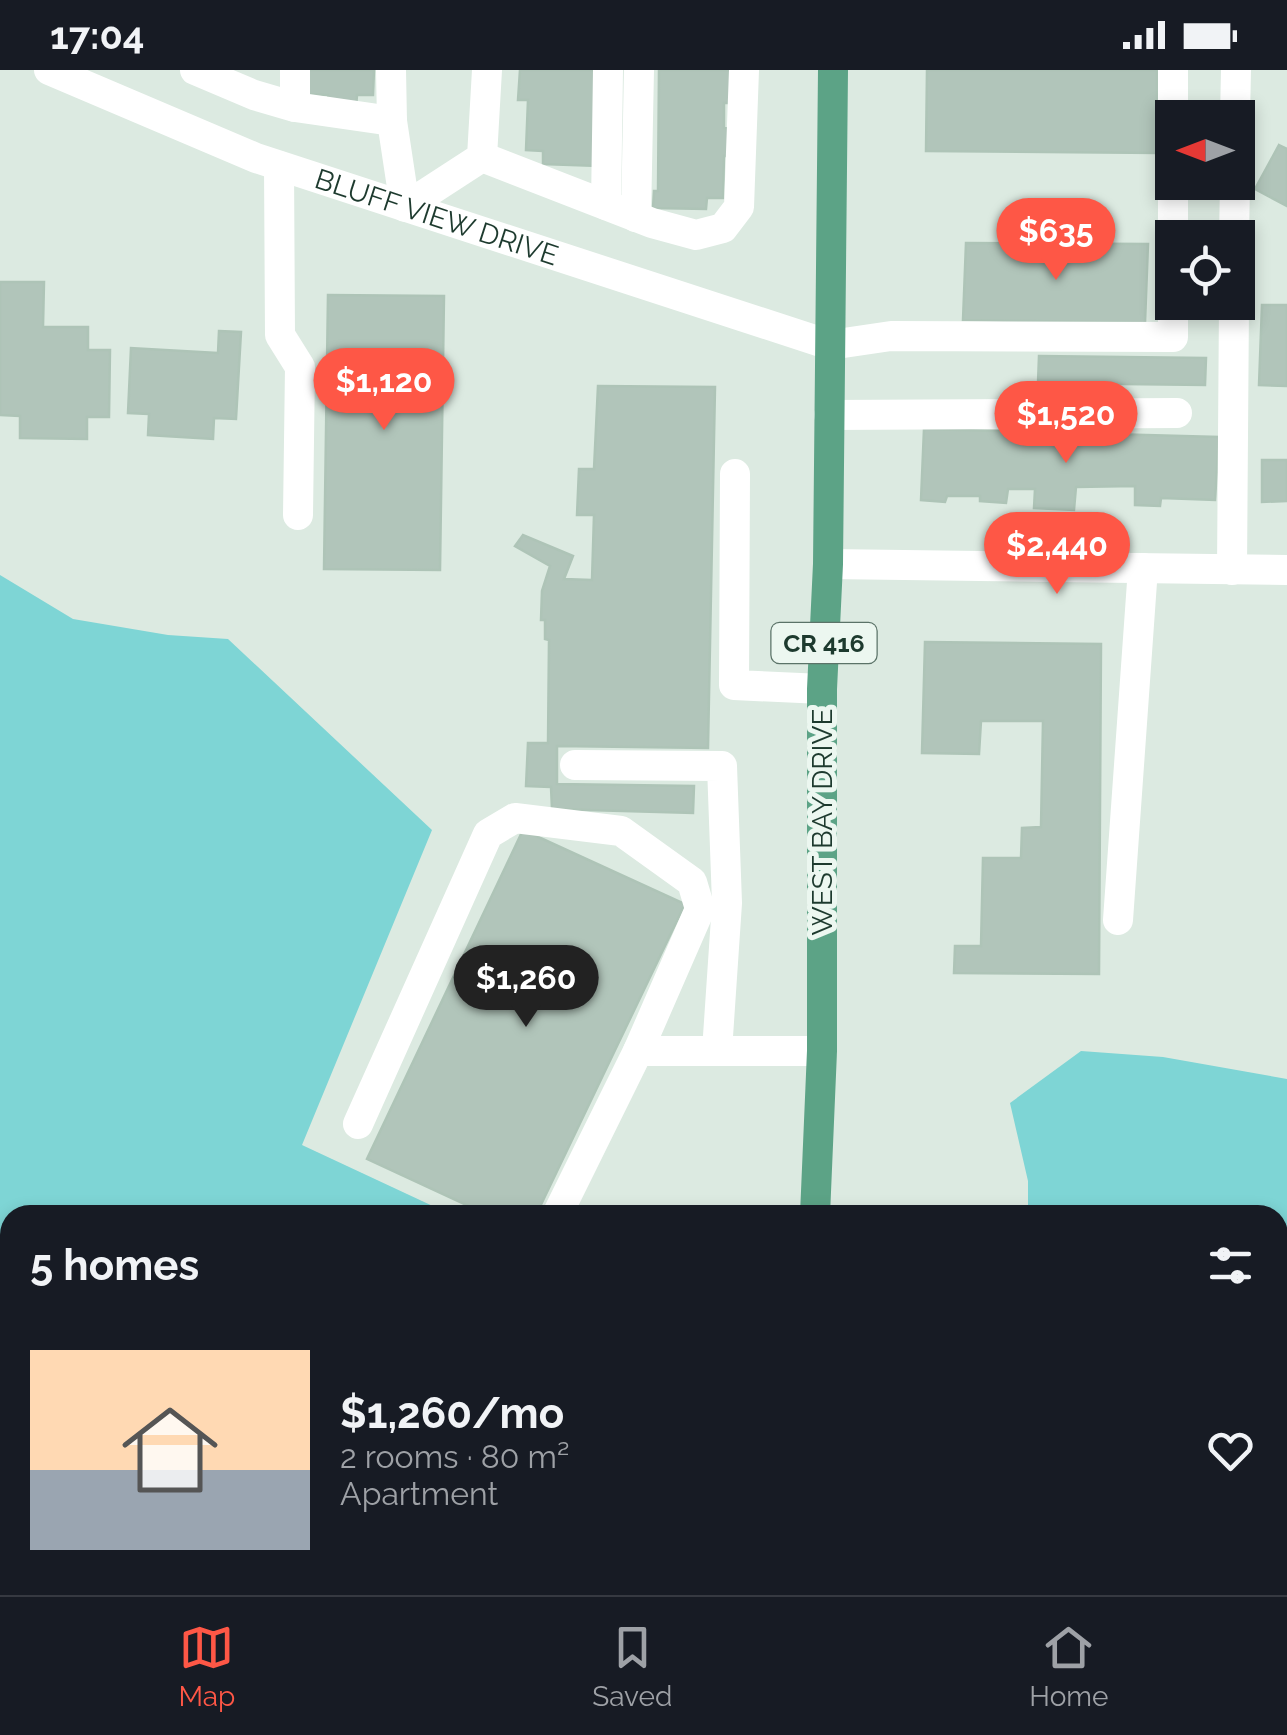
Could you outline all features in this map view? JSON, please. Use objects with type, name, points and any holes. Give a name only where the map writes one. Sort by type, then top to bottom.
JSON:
[{"type":"main road","name":"WEST BAY DRIVE","points":[[815,1205],[822,1052],[822,689],[828,564],[833,70]]},
{"type":"street","name":"BLUFF VIEW DRIVE","points":[[50,70],[279,166],[830,346]]},
{"type":"street","points":[[195,70],[254,82],[295,107],[392,121]]},
{"type":"street","points":[[295,70],[295,107]]},
{"type":"street","points":[[392,70],[392,121],[405,207],[482,157]]},
{"type":"street","points":[[482,157],[488,70]]},
{"type":"street","points":[[606,206],[608,70]]},
{"type":"street","points":[[636,217],[639,70]]},
{"type":"street","points":[[482,157],[636,217],[696,235],[722,228],[740,207],[744,70]]},
{"type":"street","points":[[1173,70],[1173,100]]},
{"type":"street","points":[[1235,100],[1236,70]]},
{"type":"street","points":[[279,166],[280,335],[300,367],[298,515]]},
{"type":"street","points":[[830,346],[891,336],[1173,337],[1173,320]]},
{"type":"street","points":[[1232,570],[1234,320]]},
{"type":"street","points":[[829,416],[1177,412]]},
{"type":"street","points":[[735,474],[734,686],[822,689]]},
{"type":"street","points":[[828,564],[1287,570]]},
{"type":"street","points":[[1118,920],[1143,568]]},
{"type":"street","points":[[575,765],[722,766],[727,902],[717,1051]]},
{"type":"street","points":[[358,1124],[488,834],[515,818],[621,830],[692,882],[700,909],[638,1050],[562,1205]]},
{"type":"street","points":[[638,1050],[822,1052]]},
{"type":"water","points":[[0,575],[73,619],[168,635],[228,639],[432,830],[302,1145],[431,1205],[0,1205]]},
{"type":"water","points":[[1081,1051],[1163,1057],[1287,1079],[1287,1205],[1028,1205],[1028,1181],[1010,1103]]},
{"type":"building","points":[[306,70],[374,70],[373,95],[357,95],[356,108],[329,105],[328,95],[305,94]]},
{"type":"building","points":[[520,70],[595,70],[598,166],[543,164],[543,151],[526,150],[528,100],[518,100]]},
{"type":"building","points":[[659,70],[733,70],[731,103],[724,103],[724,128],[734,129],[732,156],[724,156],[723,198],[707,198],[706,209],[653,208],[654,191],[658,191]]},
{"type":"building","points":[[927,70],[1157,70],[1155,153],[926,151]]},
{"type":"building","points":[[1279,145],[1287,149],[1287,206],[1255,189]]},
{"type":"building","points":[[966,243],[1148,244],[1145,323],[963,320]]},
{"type":"building","points":[[0,282],[44,282],[43,327],[88,327],[88,350],[110,350],[109,417],[87,417],[87,439],[20,438],[20,416],[0,415]]},
{"type":"building","points":[[328,295],[444,296],[440,570],[324,569]]},
{"type":"building","points":[[1262,305],[1287,305],[1287,386],[1259,385]]},
{"type":"building","points":[[219,331],[241,332],[236,419],[214,418],[213,439],[148,435],[149,414],[128,413],[131,348],[218,353]]},
{"type":"building","points":[[1039,356],[1206,358],[1205,385],[1038,383]]},
{"type":"building","points":[[598,386],[715,387],[708,748],[557,746],[557,784],[694,786],[693,813],[552,809],[551,787],[526,786],[528,743],[548,743],[549,640],[545,639],[545,620],[541,620],[542,591],[550,566],[515,546],[523,535],[573,556],[564,579],[592,580],[594,515],[577,515],[579,469],[594,469]]},
{"type":"building","points":[[924,429],[1219,437],[1215,500],[1161,498],[1160,506],[1135,505],[1135,486],[1076,487],[1074,510],[1034,508],[1035,489],[1008,489],[1006,503],[980,501],[980,496],[947,496],[945,502],[921,500]]},
{"type":"building","points":[[1262,460],[1287,460],[1287,501],[1262,502]]},
{"type":"building","points":[[925,642],[1101,644],[1099,974],[954,973],[955,946],[981,946],[983,858],[1021,858],[1022,828],[1041,827],[1043,721],[981,721],[979,754],[922,753]]},
{"type":"building","points":[[523,830],[685,904],[541,1205],[466,1205],[367,1159]]}]
